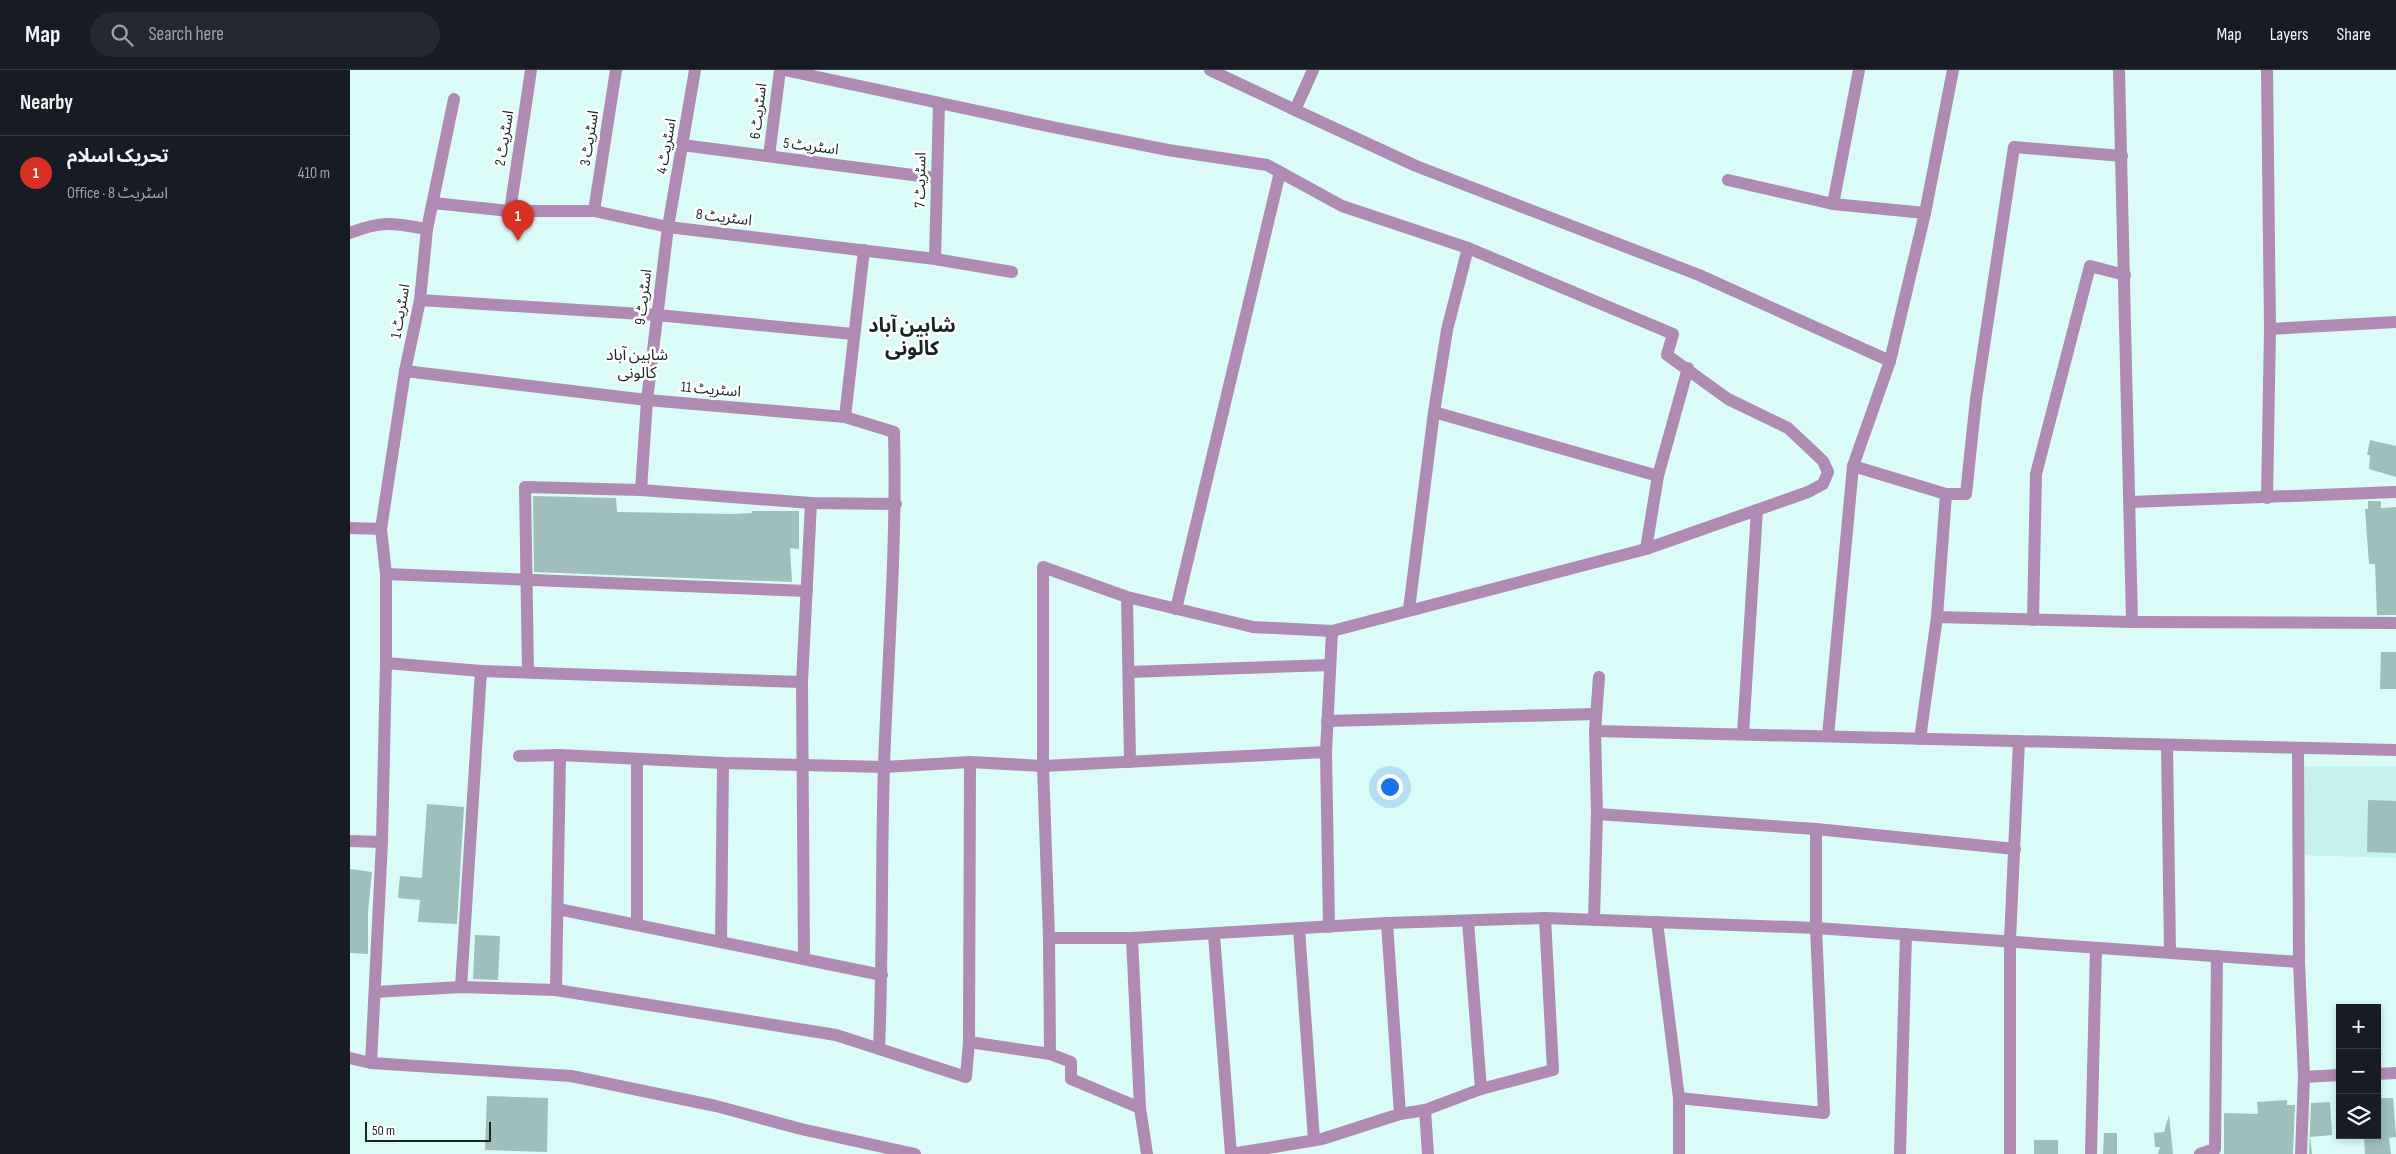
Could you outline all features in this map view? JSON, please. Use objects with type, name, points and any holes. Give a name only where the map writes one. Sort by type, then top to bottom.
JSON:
[{"type":"street","name":"اسٹریٹ 2","points":[[510,211],[531,70]]},
{"type":"street","name":"اسٹریٹ 3","points":[[594,211],[616,70]]},
{"type":"street","name":"اسٹریٹ 4","points":[[668,227],[696,70]]},
{"type":"street","name":"اسٹریٹ 6","points":[[769,156],[780,70]]},
{"type":"street","points":[[784,70],[1168,150],[1266,164],[1342,206],[1468,248],[1673,334],[1667,355],[1688,368],[1728,399],[1788,428],[1823,461],[1828,472],[1823,484],[1808,492],[1646,549],[1408,609],[1332,631],[1253,627],[1127,597],[1043,567],[1043,766],[1049,938],[1050,1054]]},
{"type":"street","points":[[1210,70],[1416,166],[1699,274],[1890,361]]},
{"type":"street","points":[[1295,110],[1313,70]]},
{"type":"street","points":[[1833,204],[1859,70]]},
{"type":"street","points":[[1828,736],[1853,466],[1890,361],[1925,213],[1953,70]]},
{"type":"street","points":[[2120,70],[2132,622]]},
{"type":"street","points":[[2267,70],[2270,329],[2267,498]]},
{"type":"street","name":"اسٹریٹ 1","points":[[371,1064],[382,842],[386,663],[386,574],[381,529],[405,371],[420,300],[427,229],[454,99]]},
{"type":"street","name":"اسٹریٹ 7","points":[[935,259],[939,103]]},
{"type":"street","name":"اسٹریٹ 5","points":[[682,145],[936,178]]},
{"type":"street","points":[[1853,466],[1946,494],[1966,494],[1976,399],[2014,147],[2122,156]]},
{"type":"street","points":[[1176,609],[1280,172]]},
{"type":"street","points":[[1728,180],[1833,204],[1925,213]]},
{"type":"street","name":"اسٹریٹ 8","points":[[433,203],[510,211],[594,211],[668,227],[935,259],[1012,272]]},
{"type":"street","points":[[350,233],[375,224],[386,223],[427,229]]},
{"type":"street","name":"اسٹریٹ 9","points":[[641,490],[647,400],[668,227]]},
{"type":"street","points":[[1408,609],[1434,412],[1447,330],[1468,248]]},
{"type":"street","points":[[845,417],[864,250]]},
{"type":"street","points":[[2033,620],[2036,474],[2090,266],[2125,275]]},
{"type":"street","points":[[420,300],[657,315],[853,334]]},
{"type":"street","points":[[2270,329],[2396,322]]},
{"type":"street","points":[[1646,549],[1658,476],[1688,368]]},
{"type":"street","name":"اسٹریٹ 11","points":[[405,371],[647,400],[845,417],[894,432],[896,504]]},
{"type":"street","points":[[1434,412],[1658,476]]},
{"type":"street","points":[[528,672],[525,487],[641,490],[811,503],[896,504],[884,767],[882,975],[879,1049]]},
{"type":"street","points":[[2130,502],[2396,492]]},
{"type":"street","points":[[1920,738],[1937,617],[1946,494]]},
{"type":"street","points":[[804,959],[801,765],[802,682],[811,503]]},
{"type":"street","points":[[1743,734],[1757,510]]},
{"type":"street","points":[[350,528],[381,529]]},
{"type":"street","points":[[386,574],[807,591]]},
{"type":"street","points":[[1127,597],[1130,762]]},
{"type":"street","points":[[1937,617],[2132,622],[2396,622]]},
{"type":"street","points":[[1329,927],[1326,752],[1332,631]]},
{"type":"street","points":[[386,663],[481,671],[802,682]]},
{"type":"street","points":[[1128,672],[1330,665]]},
{"type":"street","points":[[461,987],[481,671]]},
{"type":"street","points":[[1594,920],[1597,814],[1595,731],[1598,677]]},
{"type":"street","points":[[1327,720],[1596,714]]},
{"type":"street","points":[[1595,731],[2396,750]]},
{"type":"street","points":[[2010,1154],[2010,940],[2019,741]]},
{"type":"street","points":[[2167,745],[2170,953]]},
{"type":"street","points":[[2298,748],[2299,962],[2304,1077],[2301,1154]]},
{"type":"street","points":[[519,756],[560,755],[637,760],[884,767],[970,762],[1043,766],[1326,752]]},
{"type":"street","points":[[556,990],[560,755]]},
{"type":"street","points":[[637,760],[637,925]]},
{"type":"street","points":[[375,992],[461,987],[556,990],[836,1035],[966,1077],[969,1042],[970,762]]},
{"type":"street","points":[[721,942],[723,763]]},
{"type":"street","points":[[1597,814],[1816,829],[2015,849]]},
{"type":"street","points":[[1679,1098],[1824,1114],[1816,928],[1816,829]]},
{"type":"street","points":[[350,841],[382,842]]},
{"type":"street","points":[[558,909],[882,975]]},
{"type":"street","points":[[1049,938],[1132,938],[1387,923],[1545,918],[1816,928],[2010,940],[2299,962]]},
{"type":"street","points":[[1214,934],[1231,1154],[1314,1140],[1400,1114],[1425,1110],[1481,1089],[1552,1070],[1545,918]]},
{"type":"street","points":[[1468,921],[1481,1089]]},
{"type":"street","points":[[1657,922],[1679,1098],[1679,1154]]},
{"type":"street","points":[[1387,923],[1400,1114]]},
{"type":"street","points":[[1299,929],[1314,1140]]},
{"type":"street","points":[[1900,1154],[1906,934]]},
{"type":"street","points":[[1132,938],[1140,1108],[1147,1154]]},
{"type":"street","points":[[2091,1154],[2096,948]]},
{"type":"street","points":[[2200,1154],[2215,1149],[2217,956]]},
{"type":"street","points":[[969,1042],[1050,1054],[1071,1062],[1071,1079],[1140,1108]]},
{"type":"street","points":[[350,1058],[371,1064],[571,1076],[716,1106],[801,1129],[915,1154]]},
{"type":"street","points":[[2381,1074],[2396,1073]]},
{"type":"street","points":[[2304,1077],[2336,1076]]},
{"type":"street","points":[[1425,1110],[1428,1154]]},
{"type":"shaded area","points":[[2293,766],[2396,766],[2396,858],[2296,855]]},
{"type":"building","points":[[2370,440],[2396,446],[2396,477],[2369,469],[2370,455],[2367,455]]},
{"type":"building","points":[[533,496],[616,498],[617,512],[733,514],[752,513],[752,511],[799,511],[799,549],[790,548],[792,582],[534,572]]},
{"type":"building","points":[[2368,501],[2381,501],[2381,508],[2396,507],[2396,615],[2377,615],[2375,564],[2369,564],[2365,509],[2368,509]]},
{"type":"building","points":[[2381,652],[2396,652],[2396,689],[2380,689]]},
{"type":"building","points":[[2368,800],[2396,801],[2396,853],[2367,852]]},
{"type":"building","points":[[427,804],[464,807],[457,924],[418,922],[420,900],[398,898],[400,876],[422,878]]},
{"type":"building","points":[[350,869],[372,872],[368,912],[368,954],[350,953]]},
{"type":"building","points":[[475,935],[500,936],[498,980],[473,979]]},
{"type":"building","points":[[487,1096],[548,1098],[547,1152],[485,1150]]},
{"type":"building","points":[[2381,1098],[2393,1098],[2396,1137],[2389,1138],[2391,1154],[2365,1154],[2364,1139],[2381,1139]]},
{"type":"building","points":[[2287,1100],[2287,1105],[2295,1105],[2293,1154],[2224,1154],[2224,1113],[2258,1114],[2257,1102]]},
{"type":"building","points":[[2330,1102],[2332,1135],[2310,1137],[2312,1154],[2309,1154],[2311,1103]]},
{"type":"building","points":[[2169,1115],[2173,1154],[2158,1154],[2160,1147],[2155,1147],[2154,1133],[2164,1132]]},
{"type":"building","points":[[2104,1133],[2117,1133],[2117,1154],[2103,1154]]},
{"type":"building","points":[[2034,1140],[2058,1140],[2058,1154],[2034,1154]]},
{"type":"place","name":"تحریک اسلام","points":[[518,241]]},
{"type":"district","name":"شاہین آباد کالونی","points":[[912,336]]},
{"type":"district","name":"شاہین آباد کالونی","points":[[637,363]]}]
